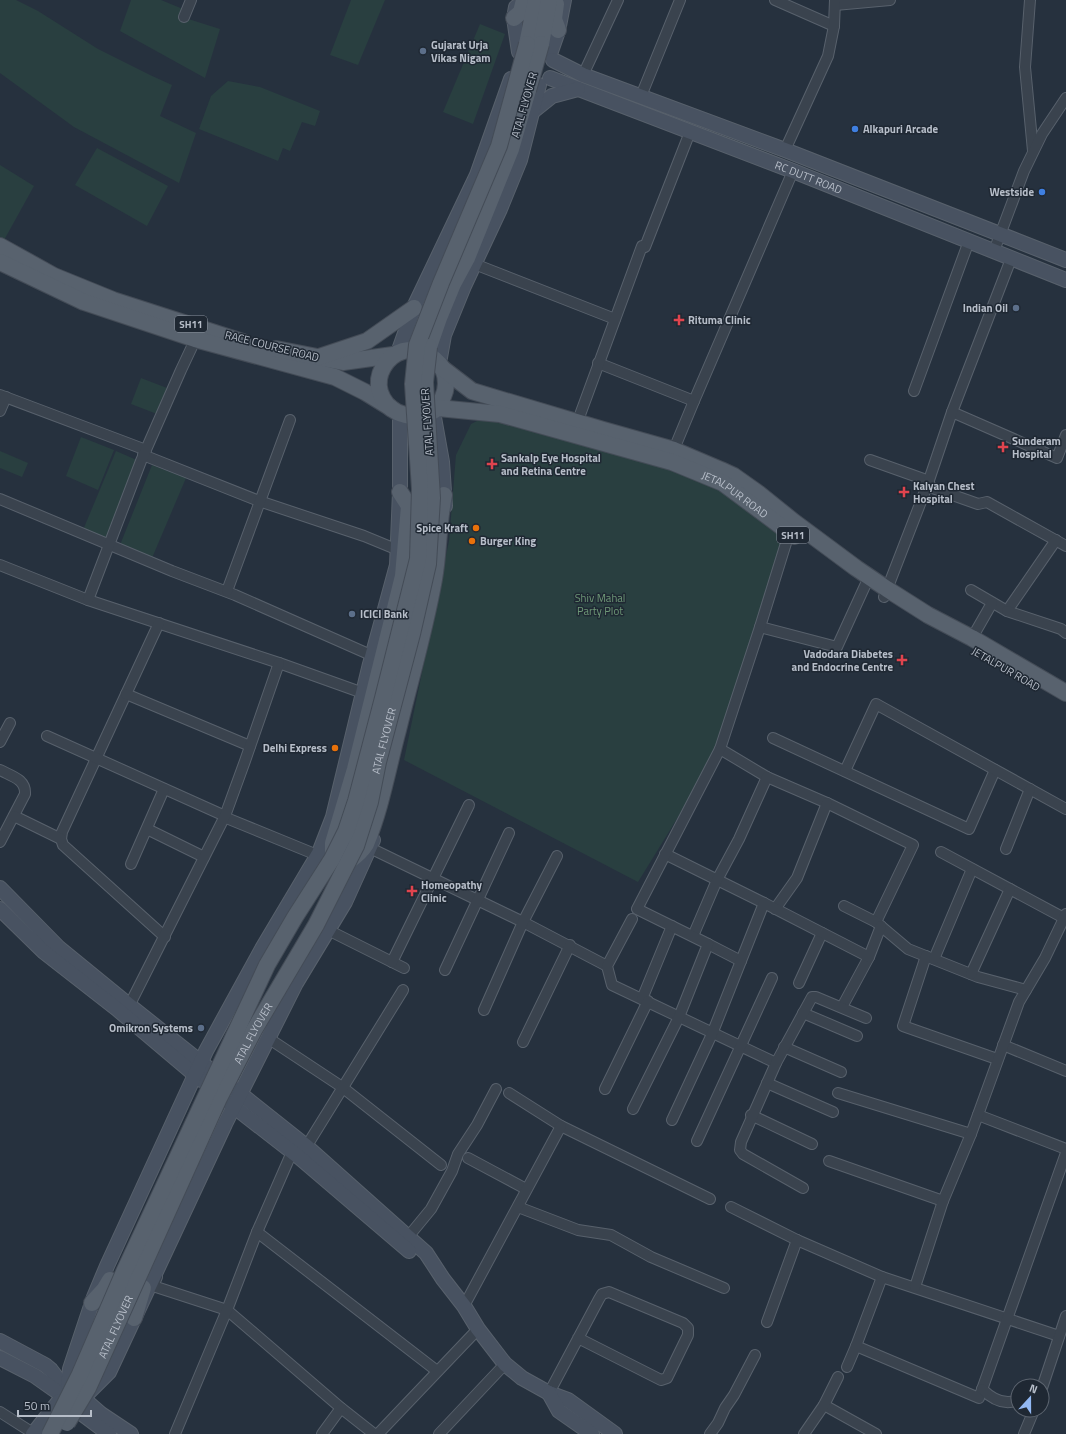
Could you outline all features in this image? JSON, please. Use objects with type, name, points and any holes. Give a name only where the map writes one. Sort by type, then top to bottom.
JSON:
[{"type":"main road","points":[[556,3],[554,19],[558,30]]},
{"type":"main road","name":"ATAL FLYOVER","points":[[61,1434],[88,1388],[219,1098],[254,1030],[316,924],[356,846],[370,802],[380,755],[412,634],[428,564],[432,498],[425,382],[429,347],[453,284],[467,258],[511,149],[546,49],[556,3]]},
{"type":"main road","name":"ATAL FLYOVER","points":[[50,1434],[80,1374],[124,1272],[267,965],[325,857],[346,831],[356,801],[418,559],[420,490],[413,384],[417,345],[441,283],[499,146],[517,81],[522,5]]},
{"type":"main road","name":"RACE COURSE ROAD","points":[[0,246],[54,276],[113,300],[198,333],[296,366],[335,377],[366,392],[395,411]]},
{"type":"main road","name":"RACE COURSE ROAD","points":[[0,262],[79,300],[198,333],[343,362],[396,354]]},
{"type":"main road","points":[[317,358],[367,341],[414,308]]},
{"type":"main road","name":"SH11","points":[[396,354],[404,351],[415,350],[426,352],[472,391],[504,408]]},
{"type":"main road","points":[[395,411],[384,400],[379,381],[386,362],[396,354]]},
{"type":"main road","points":[[435,410],[443,396],[446,386],[441,365]]},
{"type":"main road","name":"SH11","points":[[395,411],[410,416],[421,415],[435,410],[504,408]]},
{"type":"main road","name":"JETALPUR ROAD","points":[[504,408],[577,423],[672,455]]},
{"type":"main road","name":"JETALPUR ROAD","points":[[504,408],[672,455],[721,470],[734,476],[758,494],[791,527],[867,581],[886,593],[972,638],[1066,693]]},
{"type":"main road","points":[[325,857],[333,844],[355,769],[403,576],[409,506],[400,492]]},
{"type":"main road","points":[[348,862],[358,854],[365,845],[376,812],[434,579],[444,495]]},
{"type":"main road","name":"JETALPUR ROAD","points":[[886,593],[926,624],[1066,704]]},
{"type":"main road","points":[[92,1303],[104,1290],[110,1280],[126,1242],[211,1063],[239,1010],[249,1003]]},
{"type":"main road","points":[[134,1318],[143,1288],[197,1164],[267,1026],[268,1006]]},
{"type":"street","points":[[184,17],[191,0]]},
{"type":"street","points":[[583,75],[618,0]]},
{"type":"street","points":[[641,96],[680,0]]},
{"type":"street","points":[[775,0],[790,3],[834,26]]},
{"type":"street","points":[[785,150],[828,56],[834,26],[835,3],[890,0]]},
{"type":"street","points":[[1030,0],[1025,67],[1033,152]]},
{"type":"street","points":[[396,354],[414,308],[477,175],[514,70],[515,58],[519,52],[522,5]]},
{"type":"street","points":[[441,365],[444,334],[464,286],[500,209],[520,160],[532,112],[544,82],[554,70],[546,49],[558,30]]},
{"type":"street","name":"RC DUTT ROAD","points":[[519,52],[530,46],[542,47],[583,75],[785,150],[1066,260]]},
{"type":"street","name":"RC DUTT ROAD","points":[[514,70],[516,76],[526,84],[544,82],[578,89],[793,171],[1066,280]]},
{"type":"street","points":[[532,112],[552,96],[578,89]]},
{"type":"street","points":[[994,252],[1024,171],[1042,134],[1066,98]]},
{"type":"street","points":[[577,423],[598,363],[643,246],[690,132]]},
{"type":"street","points":[[672,455],[793,171]]},
{"type":"street","points":[[914,390],[969,241]]},
{"type":"street","points":[[886,593],[928,484],[952,412],[1011,259]]},
{"type":"street","points":[[477,265],[615,319]]},
{"type":"street","points":[[88,600],[145,453],[198,333]]},
{"type":"street","points":[[598,363],[694,401]]},
{"type":"street","points":[[0,411],[3,396],[259,501],[364,536],[398,550]]},
{"type":"street","points":[[68,1434],[81,1404],[109,1372],[268,1038],[296,983],[345,902],[378,828],[434,604],[446,531],[442,462],[435,410]]},
{"type":"street","points":[[81,1404],[68,1410],[64,1408],[63,1391],[92,1303],[107,1266],[198,1069],[263,947],[325,857],[333,817],[372,656],[397,566],[400,492],[395,411]]},
{"type":"street","points":[[952,412],[1057,458],[1066,435]]},
{"type":"street","points":[[226,591],[290,420]]},
{"type":"street","points":[[870,460],[978,504],[987,502],[1066,546]]},
{"type":"street","points":[[0,499],[172,571],[226,591],[372,656]]},
{"type":"street","points":[[741,961],[637,909],[720,748],[791,527]]},
{"type":"street","points":[[1007,611],[1056,540]]},
{"type":"street","points":[[0,565],[88,600],[279,663],[363,693]]},
{"type":"street","points":[[760,627],[837,647],[867,581]]},
{"type":"street","points":[[971,590],[1007,611],[1061,629],[1066,633]]},
{"type":"street","points":[[972,638],[992,603]]},
{"type":"street","points":[[159,623],[62,832],[61,839],[63,845],[165,937]]},
{"type":"street","points":[[127,1011],[225,817],[279,663]]},
{"type":"street","points":[[126,694],[250,746]]},
{"type":"street","points":[[844,771],[876,704],[1066,808]]},
{"type":"street","points":[[0,742],[10,723]]},
{"type":"street","points":[[47,736],[225,817],[325,857]]},
{"type":"street","points":[[774,738],[968,829],[995,770]]},
{"type":"street","points":[[720,748],[767,776],[827,803],[913,845],[878,924],[869,957],[842,1007]]},
{"type":"street","points":[[0,770],[21,782],[26,789],[25,794],[0,842]]},
{"type":"street","points":[[693,936],[717,880],[739,839],[767,776]]},
{"type":"street","points":[[131,864],[164,789]]},
{"type":"street","points":[[1006,849],[1030,789]]},
{"type":"street","points":[[776,909],[797,878],[827,803]]},
{"type":"street","points":[[392,962],[469,805]]},
{"type":"street","points":[[14,816],[61,839]]},
{"type":"street","points":[[147,829],[204,857]]},
{"type":"street","points":[[445,970],[509,833]]},
{"type":"street","points":[[370,848],[570,945],[607,966]]},
{"type":"street","points":[[915,1287],[943,1201],[971,1134],[1019,1002],[1064,921],[1010,889],[941,852]]},
{"type":"street","points":[[665,854],[869,957]]},
{"type":"street","points":[[484,1010],[523,922],[556,856]]},
{"type":"street","points":[[972,869],[930,958],[903,1026],[997,1059]]},
{"type":"street","points":[[0,888],[56,945],[127,1011],[237,1103],[408,1237],[428,1256],[443,1279],[464,1306],[478,1329],[505,1364],[522,1378],[568,1400],[615,1434]]},
{"type":"street","points":[[971,974],[1010,889]]},
{"type":"street","points":[[672,1120],[712,1034],[764,903]]},
{"type":"street","points":[[844,906],[878,924],[908,950],[971,974],[1026,990]]},
{"type":"street","points":[[0,909],[44,952],[127,1011]]},
{"type":"street","points":[[632,918],[607,966],[612,985],[776,1064]]},
{"type":"street","points":[[605,1089],[645,1000],[672,926]]},
{"type":"street","points":[[328,930],[404,968]]},
{"type":"street","points":[[799,983],[822,933]]},
{"type":"street","points":[[633,1109],[679,1017],[708,944]]},
{"type":"street","points":[[523,1042],[570,945]]},
{"type":"street","points":[[697,1141],[772,978]]},
{"type":"street","points":[[175,1434],[227,1310],[257,1232],[300,1152],[403,990]]},
{"type":"street","points":[[803,1188],[743,1154],[740,1145],[752,1115],[784,1047],[810,998],[813,996],[866,1018]]},
{"type":"street","points":[[802,1013],[857,1036]]},
{"type":"street","points":[[268,1038],[342,1087],[442,1165]]},
{"type":"street","points":[[1003,1045],[1066,1071]]},
{"type":"street","points":[[784,1047],[841,1072]]},
{"type":"street","points":[[767,1083],[833,1112]]},
{"type":"street","points":[[408,1237],[431,1209],[452,1171],[458,1154],[477,1124],[496,1089]]},
{"type":"street","points":[[509,1093],[561,1126],[710,1199]]},
{"type":"street","points":[[838,1093],[971,1134]]},
{"type":"street","points":[[237,1103],[153,1286],[227,1310],[341,1408],[374,1434]]},
{"type":"street","points":[[752,1115],[812,1144]]},
{"type":"street","points":[[978,1115],[1066,1149]]},
{"type":"street","points":[[464,1306],[561,1126]]},
{"type":"street","points":[[300,1152],[443,1279]]},
{"type":"street","points":[[856,1346],[979,1398],[1066,1153]]},
{"type":"street","points":[[468,1158],[526,1189]]},
{"type":"street","points":[[829,1160],[943,1201]]},
{"type":"street","points":[[518,1207],[578,1230],[611,1235],[651,1257],[724,1288]]},
{"type":"street","points":[[730,1207],[797,1240],[882,1277],[1059,1336]]},
{"type":"street","points":[[257,1232],[437,1371]]},
{"type":"street","points":[[766,1322],[797,1240]]},
{"type":"street","points":[[847,1367],[882,1277]]},
{"type":"street","points":[[549,1392],[578,1338],[599,1299],[602,1294],[609,1292],[683,1323],[688,1328],[688,1335],[667,1378],[660,1380],[578,1338]]},
{"type":"street","points":[[1045,1378],[1066,1316]]},
{"type":"street","points":[[378,1434],[478,1329]]},
{"type":"street","points":[[0,1341],[45,1365],[51,1370],[63,1391]]},
{"type":"street","points":[[710,1434],[734,1395],[755,1355]]},
{"type":"street","points":[[0,1358],[63,1391]]},
{"type":"street","points":[[439,1434],[505,1364]]},
{"type":"street","points":[[804,1434],[824,1405],[838,1377]]},
{"type":"street","points":[[0,1412],[33,1434],[63,1391],[72,1384],[80,1387],[81,1404],[109,1434]]},
{"type":"street","points":[[982,1389],[989,1396],[1003,1402],[1010,1403]]},
{"type":"street","points":[[549,1392],[559,1411],[592,1434]]},
{"type":"street","points":[[81,1404],[101,1414],[131,1434]]},
{"type":"street","points":[[824,1405],[876,1434]]},
{"type":"street","points":[[322,1434],[341,1408]]},
{"type":"street","points":[[1024,1434],[1032,1418]]},
{"type":"green space","points":[[0,0],[16,0],[38,11],[98,49],[172,85],[160,116],[196,133],[179,183],[74,127],[0,73]]},
{"type":"green space","points":[[131,0],[161,0],[183,9],[182,17],[220,29],[205,78],[120,31]]},
{"type":"green space","points":[[351,0],[385,0],[358,65],[330,55]]},
{"type":"green space","points":[[480,24],[505,34],[473,124],[443,112]]},
{"type":"green space","points":[[228,81],[260,87],[320,111],[315,126],[302,122],[290,151],[283,148],[278,161],[199,129],[211,96]]},
{"type":"green space","points":[[97,148],[168,186],[147,226],[75,185]]},
{"type":"green space","points":[[0,165],[34,186],[3,242],[0,241]]},
{"type":"green space","points":[[141,378],[167,388],[157,414],[131,404]]},
{"type":"green space","name":"Shiv Mahal Party Plot","points":[[505,407],[678,462],[793,530],[720,749],[638,882],[404,760],[449,541],[456,455],[471,424]]},
{"type":"green space","points":[[81,437],[114,450],[98,490],[66,476]]},
{"type":"green space","points":[[0,451],[28,463],[22,477],[0,468]]},
{"type":"green space","points":[[116,451],[139,461],[109,541],[83,530]]},
{"type":"green space","points":[[152,465],[186,478],[152,558],[120,545]]},
{"type":"place","name":"Gujarat Urja Vikas Nigam","points":[[423,51]]},
{"type":"place","name":"Alkapuri Arcade","points":[[855,129]]},
{"type":"place","name":"Westside","points":[[1042,192]]},
{"type":"place","name":"Indian Oil","points":[[1016,308]]},
{"type":"place","name":"Rituma Clinic","points":[[679,320]]},
{"type":"place","name":"Sunderam Hospital","points":[[1003,447]]},
{"type":"place","name":"Sankalp Eye Hospital and Retina Centre","points":[[492,464]]},
{"type":"place","name":"Kalyan Chest Hospital","points":[[904,492]]},
{"type":"place","name":"Spice Kraft","points":[[476,528]]},
{"type":"place","name":"Burger King","points":[[472,541]]},
{"type":"place","name":"ICICI Bank","points":[[352,614]]},
{"type":"place","name":"Vadodara Diabetes and Endocrine Centre","points":[[902,660]]},
{"type":"place","name":"Delhi Express","points":[[335,748]]},
{"type":"place","name":"Homeopathy Clinic","points":[[412,891]]},
{"type":"place","name":"Omikron Systems","points":[[201,1028]]}]
